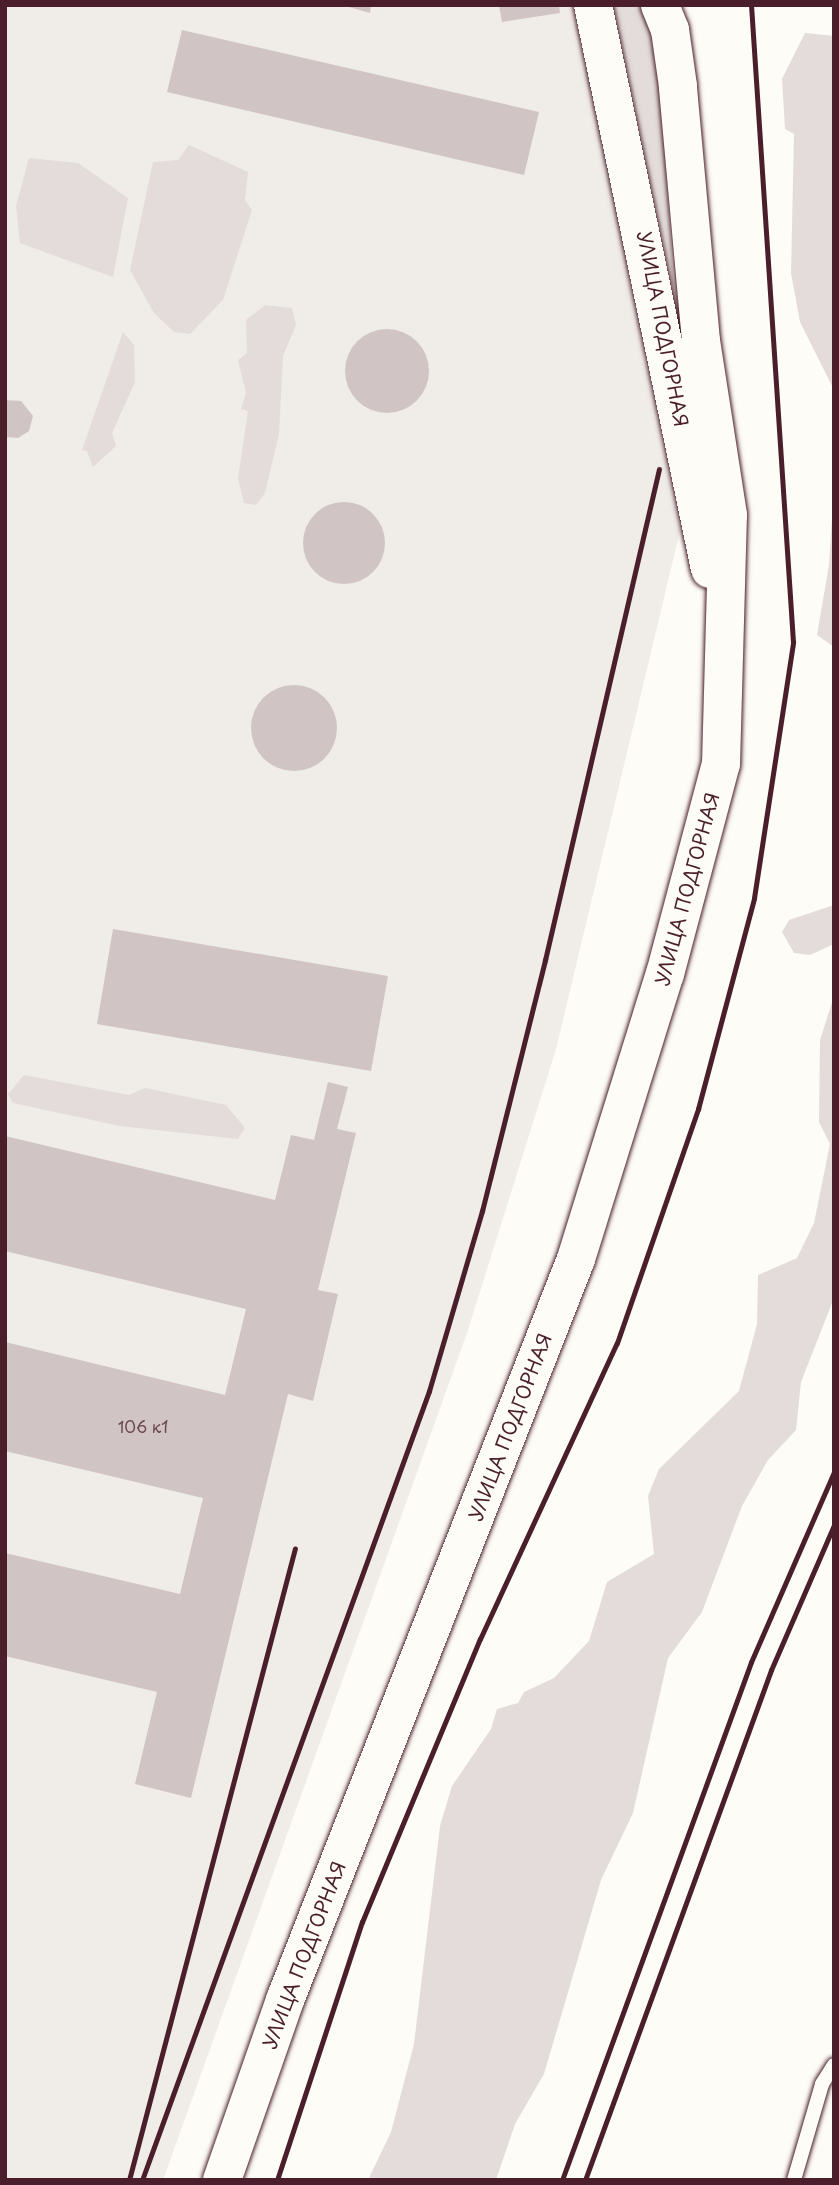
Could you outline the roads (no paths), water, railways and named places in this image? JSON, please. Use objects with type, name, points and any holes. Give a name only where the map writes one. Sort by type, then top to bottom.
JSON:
[{"type":"main road","name":"УЛИЦА ПОДГОРНАЯ","points":[[593,5],[650,263],[726,654]]},
{"type":"main road","name":"УЛИЦА ПОДГОРНАЯ","points":[[222,2180],[285,2000],[576,1259],[665,974],[721,764],[728,515],[701,341],[678,86],[670,30],[660,5]]},
{"type":"lane","points":[[794,2180],[822,2084],[834,2065]]},
{"type":"railway","points":[[277,2180],[362,1922],[480,1639],[617,1343],[698,1109],[754,898],[793,642],[751,5]]},
{"type":"railway","points":[[142,2180],[429,1391],[482,1211],[545,960],[659,469]]},
{"type":"railway","points":[[562,2180],[751,1662],[834,1472]]},
{"type":"railway","points":[[585,2180],[771,1670],[834,1525]]},
{"type":"railway","points":[[129,2180],[295,1548]]}]
